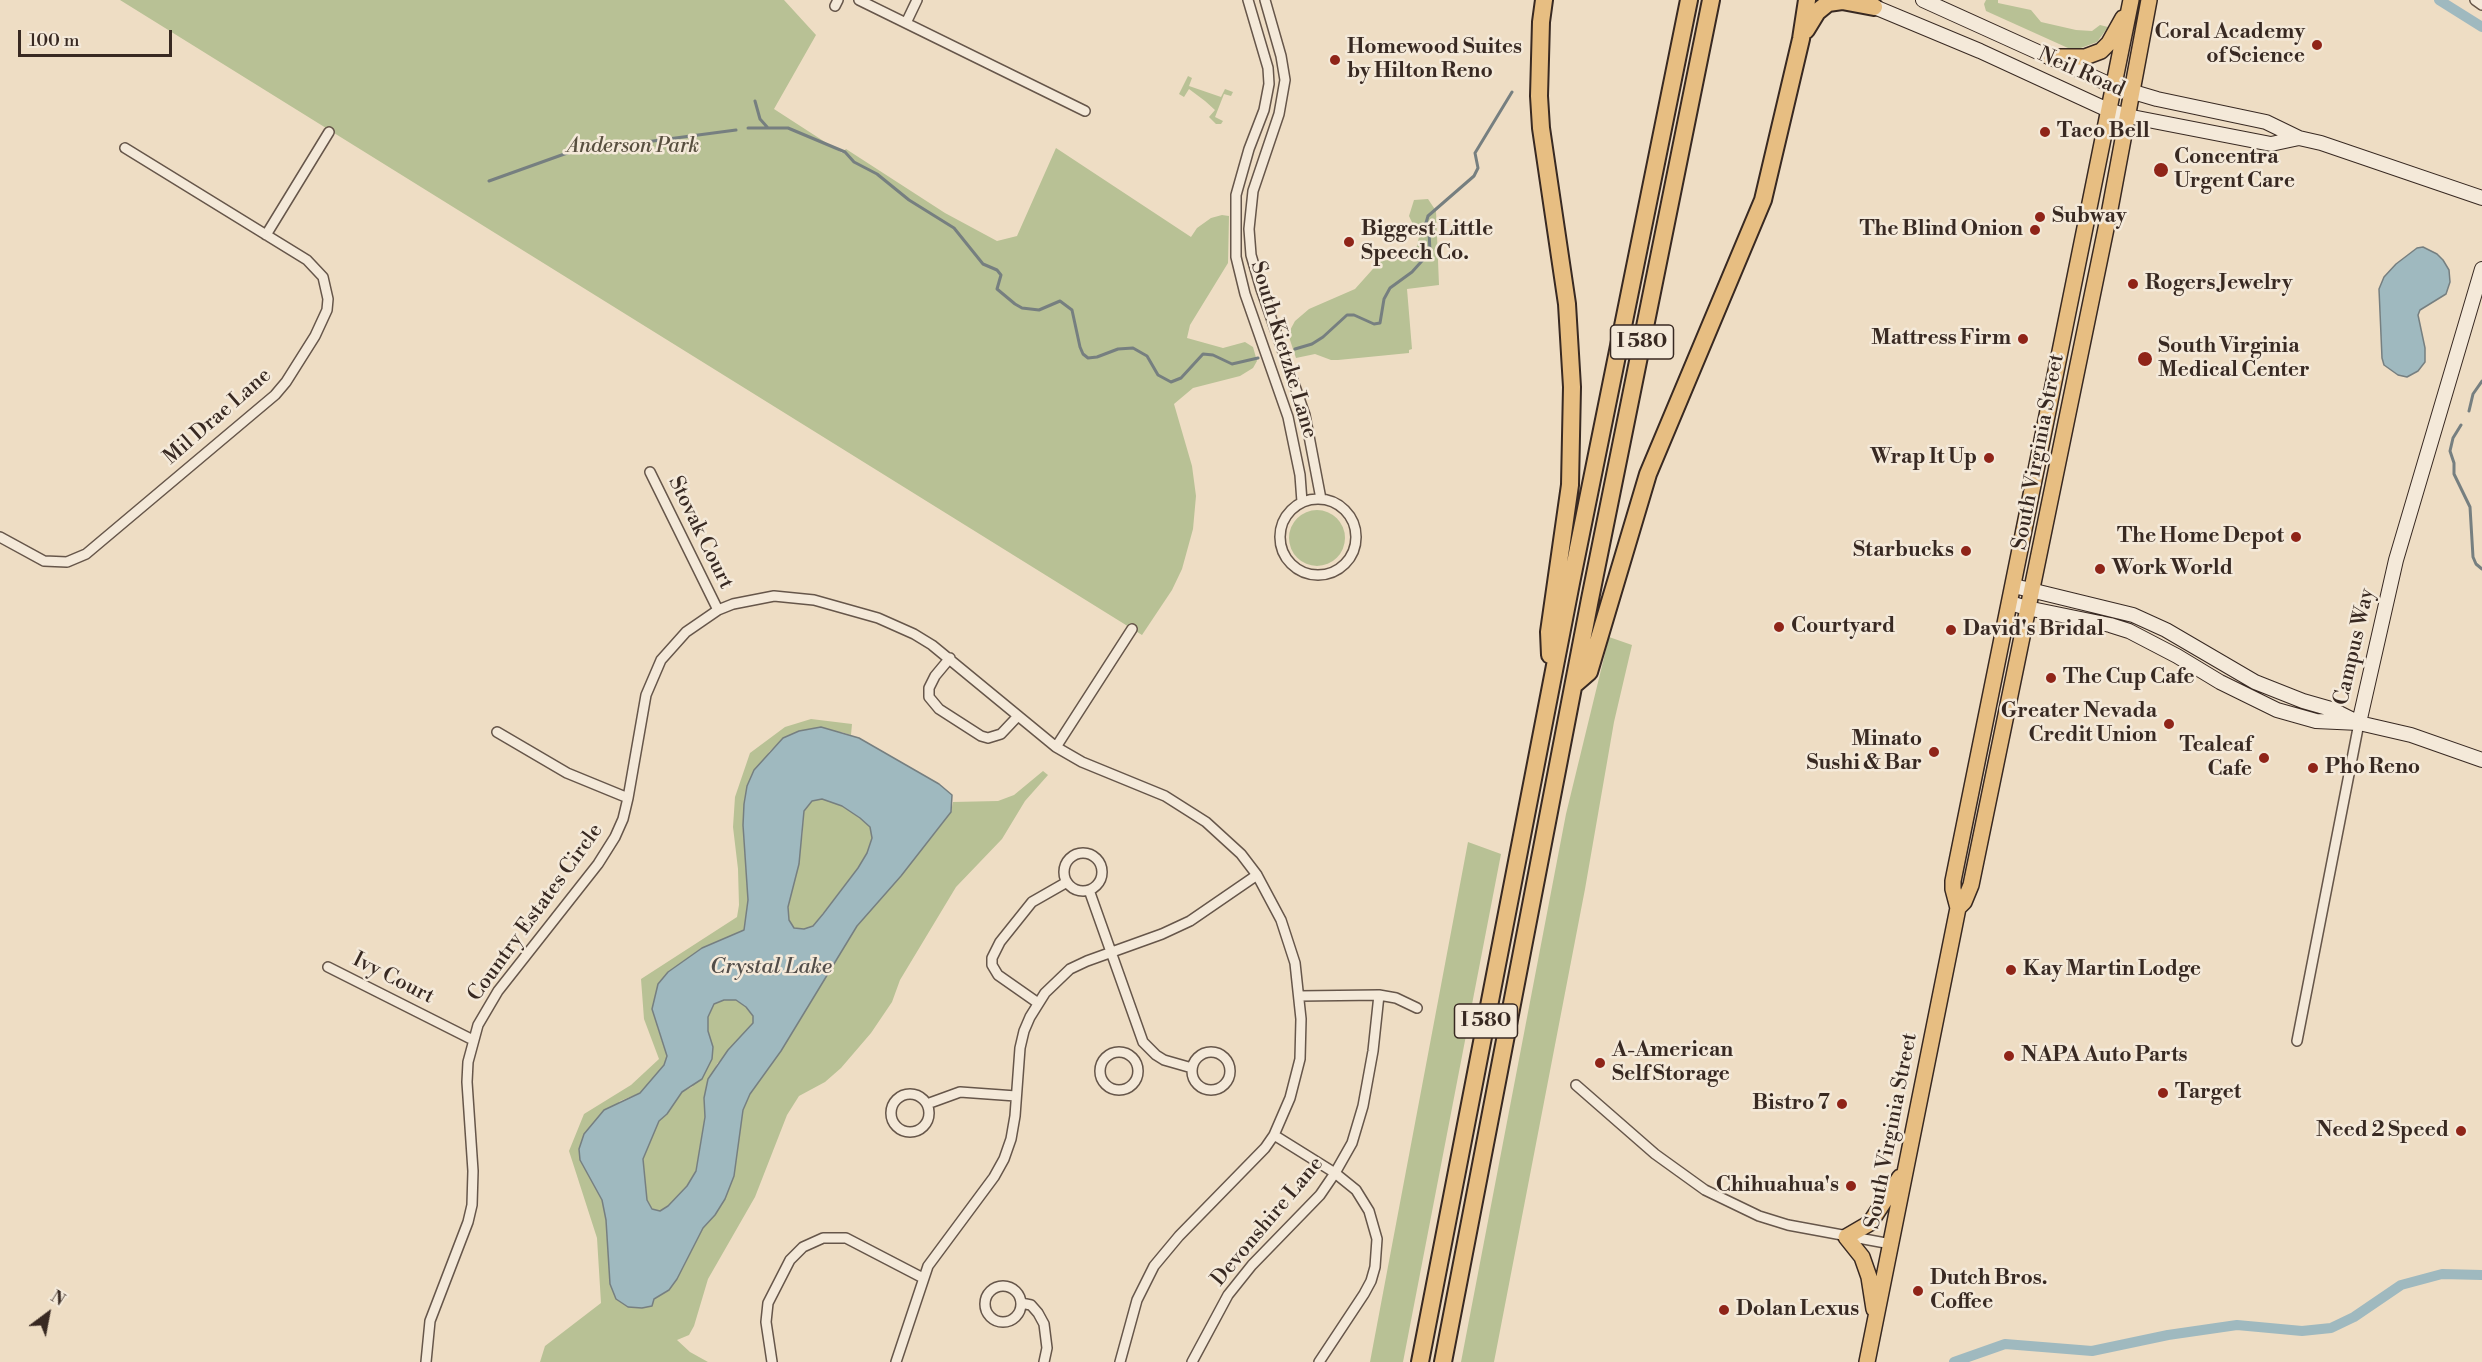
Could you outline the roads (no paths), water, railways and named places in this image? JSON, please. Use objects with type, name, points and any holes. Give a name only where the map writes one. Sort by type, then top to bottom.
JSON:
[{"type":"highway","points":[[1544,0],[1539,57],[1540,107],[1567,304],[1573,398],[1570,485],[1549,632],[1552,680]]},
{"type":"highway","name":"I 580","points":[[1420,1362],[1552,680],[1689,0]]},
{"type":"highway","name":"I 580","points":[[1443,1362],[1574,685],[1711,0]]},
{"type":"highway","points":[[1574,685],[1589,672],[1648,474],[1762,200],[1801,39],[1807,0]]},
{"type":"highway","points":[[1801,39],[1817,12],[1828,3],[1842,1],[1874,7]]},
{"type":"main road","name":"South Virginia Street","points":[[1958,908],[1964,902],[1971,885],[2149,0]]},
{"type":"main road","points":[[2050,57],[2085,57],[2101,51],[2109,43],[2130,2]]},
{"type":"main road","name":"South Virginia Street","points":[[1867,1362],[1958,908],[1953,881],[2130,2]]},
{"type":"main road","points":[[1876,1319],[1866,1266],[1858,1250],[1846,1237],[1870,1223],[1905,1170]]},
{"type":"street","points":[[859,0],[1085,111]]},
{"type":"street","points":[[906,23],[917,0]]},
{"type":"street","name":"South Kietzke Lane","points":[[1248,0],[1268,68],[1269,84],[1264,110],[1249,149],[1236,195],[1236,257],[1245,294],[1288,417],[1300,475],[1302,502]]},
{"type":"street","name":"South Kietzke Lane","points":[[1265,0],[1283,62],[1285,80],[1279,114],[1252,191],[1249,229],[1251,255],[1305,415],[1322,499]]},
{"type":"street","name":"Neil Road","points":[[1857,0],[1980,51],[2108,110],[2127,116],[2271,144],[2299,138]]},
{"type":"street","name":"Neil Road","points":[[1923,0],[2132,93],[2256,119],[2299,138],[2322,143],[2482,198]]},
{"type":"street","points":[[2475,0],[2482,4]]},
{"type":"street","points":[[266,235],[329,132]]},
{"type":"street","name":"Mil Drae Lane","points":[[0,537],[44,561],[55,563],[75,560],[86,554],[261,406],[286,382],[323,321],[327,310],[327,288],[317,268],[125,148]]},
{"type":"street","name":"Campus Way","points":[[2297,1041],[2359,723],[2396,560],[2482,269]]},
{"type":"street","name":"Stovak Court","points":[[650,472],[718,610]]},
{"type":"street","points":[[1322,499],[1340,505],[1350,516],[1357,536],[1355,547],[1350,559],[1334,572],[1323,575],[1301,571],[1290,563],[1283,552],[1280,540],[1285,518],[1291,509],[1302,502],[1322,499]]},
{"type":"street","points":[[2014,586],[2133,615],[2166,630],[2255,682],[2303,701],[2331,709],[2359,723]]},
{"type":"street","name":"Country Estates Circle","points":[[426,1362],[430,1321],[472,1206],[473,1171],[467,1082],[468,1062],[473,1040],[483,1016],[498,991],[606,853],[623,819],[641,715],[653,676],[662,660],[686,632],[718,610],[733,604],[774,596],[814,600],[888,622],[914,634],[950,658],[1056,747],[1082,762],[1186,807],[1223,836],[1241,854],[1272,899],[1290,944],[1299,996],[1300,1059],[1290,1098],[1274,1135],[1252,1163],[1179,1236],[1154,1266],[1134,1310],[1120,1362]]},
{"type":"street","points":[[2010,603],[2129,631],[2220,682],[2277,710],[2316,721],[2359,723],[2420,738],[2482,760]]},
{"type":"street","points":[[1056,747],[1132,630]]},
{"type":"street","points":[[950,658],[931,681],[929,688],[929,697],[939,709],[988,738],[1001,734],[1018,716]]},
{"type":"street","points":[[497,732],[567,773],[628,798]]},
{"type":"street","points":[[1084,853],[1092,855],[1101,866],[1102,873],[1095,886],[1089,890],[1074,889],[1067,882],[1064,870],[1071,857],[1084,853]]},
{"type":"street","points":[[896,1362],[923,1278],[943,1242],[984,1191],[1004,1159],[1011,1139],[1022,1040],[1038,1003],[1057,980],[1070,969],[1190,921],[1210,910],[1257,875]]},
{"type":"street","points":[[1038,1003],[998,975],[992,965],[992,958],[1000,942],[1028,906],[1067,882]]},
{"type":"street","points":[[1089,890],[1138,1031],[1147,1048],[1164,1060],[1192,1068]]},
{"type":"street","name":"Ivy Court","points":[[328,967],[473,1040]]},
{"type":"street","points":[[1299,996],[1379,995],[1396,998],[1417,1008]]},
{"type":"street","name":"Devonshire Lane","points":[[1192,1362],[1219,1309],[1238,1281],[1320,1195],[1335,1173],[1358,1127],[1373,1051],[1379,995]]},
{"type":"street","points":[[1134,1060],[1147,1048]]},
{"type":"street","points":[[1118,1052],[1125,1053],[1134,1060],[1138,1070],[1134,1083],[1120,1090],[1107,1085],[1100,1072],[1105,1059],[1118,1052]]},
{"type":"street","points":[[1216,1053],[1228,1062],[1229,1077],[1219,1089],[1211,1090],[1197,1083],[1192,1068],[1201,1055],[1216,1053]]},
{"type":"street","points":[[1576,1084],[1655,1154],[1705,1190],[1759,1216],[1788,1226],[1891,1244]]},
{"type":"street","points":[[927,1104],[960,1092],[1016,1096]]},
{"type":"street","points":[[914,1094],[927,1104],[928,1120],[917,1131],[909,1132],[895,1125],[890,1110],[899,1097],[914,1094]]},
{"type":"street","points":[[1274,1135],[1335,1173],[1356,1190],[1369,1211],[1375,1231],[1377,1252],[1375,1267],[1364,1294],[1319,1362]]},
{"type":"street","points":[[772,1362],[766,1322],[768,1303],[790,1260],[803,1247],[823,1238],[846,1238],[923,1278]]},
{"type":"street","points":[[1002,1286],[1016,1291],[1021,1303],[1020,1312],[1008,1322],[993,1320],[985,1307],[985,1300],[989,1293],[1002,1286]]},
{"type":"street","points":[[1021,1303],[1030,1305],[1044,1324],[1047,1348],[1044,1362]]},
{"type":"water","points":[[2423,247],[2443,260],[2449,270],[2450,282],[2446,294],[2420,310],[2418,315],[2425,348],[2425,362],[2418,371],[2407,377],[2398,375],[2384,365],[2379,289],[2384,277],[2396,264],[2417,248]]},
{"type":"water","name":"Crystal Lake","points":[[821,727],[859,738],[939,784],[952,795],[951,812],[901,876],[857,926],[781,1051],[750,1094],[743,1110],[734,1176],[725,1199],[703,1228],[677,1279],[669,1290],[654,1299],[652,1306],[628,1307],[616,1299],[610,1284],[606,1220],[602,1200],[580,1160],[579,1149],[584,1134],[604,1110],[640,1093],[664,1065],[667,1056],[652,1009],[658,984],[668,972],[702,948],[744,930],[748,900],[743,825],[747,786],[754,770],[783,738],[799,731]],"holes":[[[822,799],[842,806],[860,818],[870,827],[872,838],[867,853],[858,868],[813,926],[804,929],[794,928],[789,920],[788,907],[799,864],[804,811],[812,801]],[[724,1000],[736,1000],[746,1007],[753,1016],[753,1023],[728,1050],[708,1079],[704,1098],[705,1117],[696,1171],[687,1186],[668,1206],[660,1211],[652,1209],[647,1200],[643,1159],[659,1121],[667,1114],[682,1092],[702,1079],[712,1059],[713,1047],[708,1031],[708,1017],[714,1004]]]},
{"type":"waterway","points":[[2439,0],[2482,27]]},
{"type":"waterway","points":[[1295,349],[1312,344],[1323,337],[1347,315],[1354,315],[1374,324],[1380,323],[1384,299],[1390,288],[1412,272],[1430,252],[1429,231],[1426,223],[1428,216],[1474,176],[1478,168],[1475,153],[1512,92]]},
{"type":"waterway","points":[[755,101],[760,119],[768,128]]},
{"type":"waterway","points":[[748,128],[788,128],[845,152],[854,162],[877,174],[909,200],[954,228],[983,264],[997,270],[1001,275],[997,289],[1015,304],[1022,308],[1039,310],[1060,301],[1072,310],[1080,347],[1088,358],[1118,349],[1133,348],[1147,356],[1158,375],[1171,382],[1181,378],[1203,354],[1213,355],[1232,364],[1258,358]]},
{"type":"waterway","points":[[489,181],[570,152],[736,130]]},
{"type":"waterway","points":[[2469,411],[2473,394],[2482,381]]},
{"type":"waterway","points":[[2461,425],[2453,438],[2450,451],[2454,463],[2454,474],[2470,507],[2473,557],[2482,569]]},
{"type":"waterway","points":[[1954,1362],[2005,1344],[2092,1351],[2168,1335],[2237,1325],[2302,1331],[2331,1328],[2354,1317],[2401,1285],[2442,1274],[2482,1275]]},
{"type":"place","name":"Coral Academy of Science","points":[[2317,45]]},
{"type":"place","name":"Homewood Suites by Hilton Reno","points":[[1335,60]]},
{"type":"place","name":"Taco Bell","points":[[2045,132]]},
{"type":"place","name":"Concentra Urgent Care","points":[[2161,170]]},
{"type":"place","name":"Subway","points":[[2040,217]]},
{"type":"place","name":"The Blind Onion","points":[[2035,230]]},
{"type":"place","name":"Biggest Little Speech Co.","points":[[1349,242]]},
{"type":"place","name":"Rogers Jewelry","points":[[2133,284]]},
{"type":"place","name":"Mattress Firm","points":[[2023,339]]},
{"type":"place","name":"South Virginia Medical Center","points":[[2145,359]]},
{"type":"place","name":"Wrap It Up","points":[[1989,458]]},
{"type":"place","name":"The Home Depot","points":[[2296,537]]},
{"type":"place","name":"Starbucks","points":[[1966,551]]},
{"type":"place","name":"Work World","points":[[2100,569]]},
{"type":"place","name":"Courtyard","points":[[1779,627]]},
{"type":"place","name":"David's Bridal","points":[[1951,630]]},
{"type":"place","name":"The Cup Cafe","points":[[2051,678]]},
{"type":"place","name":"Greater Nevada Credit Union","points":[[2169,724]]},
{"type":"place","name":"Minato Sushi & Bar","points":[[1934,752]]},
{"type":"place","name":"Tealeaf Cafe","points":[[2264,758]]},
{"type":"place","name":"Pho Reno","points":[[2313,768]]},
{"type":"place","name":"Kay Martin Lodge","points":[[2011,970]]},
{"type":"place","name":"NAPA Auto Parts","points":[[2009,1056]]},
{"type":"place","name":"A-American Self Storage","points":[[1600,1063]]},
{"type":"place","name":"Target","points":[[2163,1093]]},
{"type":"place","name":"Bistro 7","points":[[1842,1104]]},
{"type":"place","name":"Need 2 Speed","points":[[2461,1131]]},
{"type":"place","name":"Chihuahua's","points":[[1851,1186]]},
{"type":"place","name":"Dutch Bros. Coffee","points":[[1918,1291]]},
{"type":"place","name":"Dolan Lexus","points":[[1724,1310]]},
{"type":"park label","name":"Anderson Park","points":[[633,147]]}]
